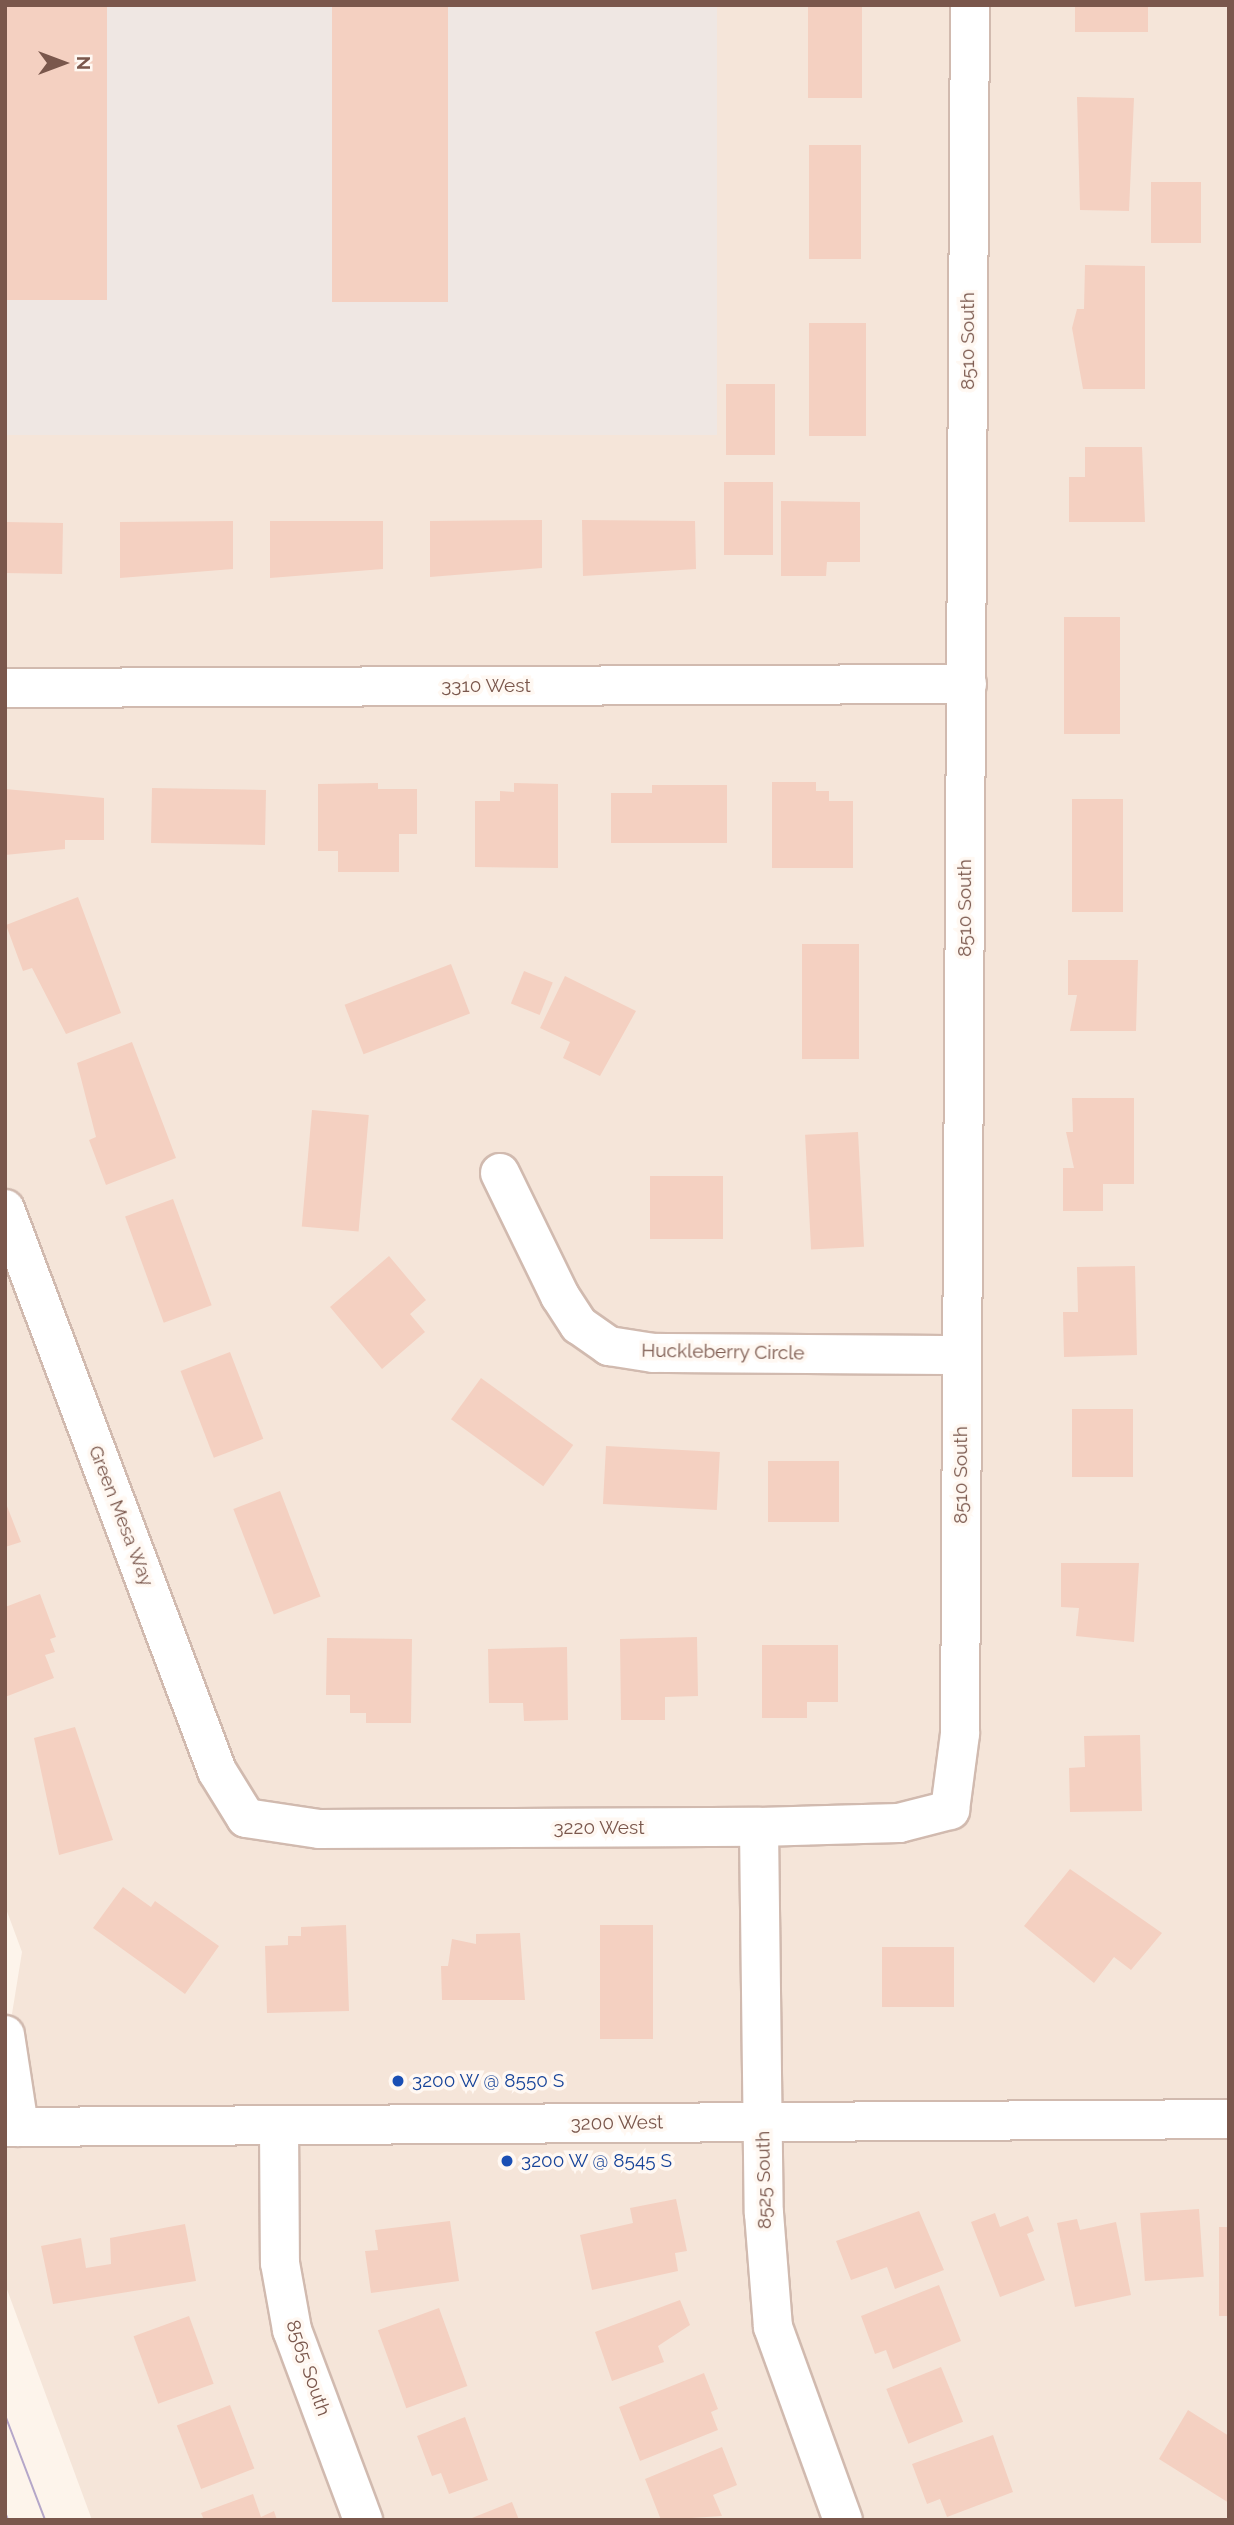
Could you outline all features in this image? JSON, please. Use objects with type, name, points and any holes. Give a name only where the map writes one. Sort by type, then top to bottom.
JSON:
[{"type":"street","name":"8510 South","points":[[950,1810],[960,1734],[970,5]]},
{"type":"street","name":"3310 West","points":[[5,688],[967,684]]},
{"type":"street","name":"Huckleberry Circle","points":[[500,1173],[559,1296],[579,1325],[609,1346],[653,1353],[961,1355]]},
{"type":"street","name":"Green Mesa Way","points":[[5,1209],[217,1771],[246,1818]]},
{"type":"street","name":"3220 West","points":[[246,1818],[319,1829],[759,1827],[899,1823],[950,1810]]},
{"type":"street","name":"8525 South","points":[[759,1827],[763,2122],[773,2327],[843,2520]]},
{"type":"street","points":[[5,2035],[12,2127]]},
{"type":"street","name":"3200 West","points":[[12,2127],[1229,2119]]},
{"type":"street","name":"8565 South","points":[[279,2126],[280,2263],[292,2330],[363,2520]]},
{"type":"shaded area","points":[[5,5],[717,5],[717,435],[5,435]]},
{"type":"shaded area","points":[[717,5],[1229,5],[1229,2520],[92,2520],[5,2284],[5,2057],[22,1952],[5,1906],[5,435],[717,434]]},
{"type":"building","points":[[5,5],[107,5],[107,300],[5,300]]},
{"type":"building","points":[[332,5],[448,5],[448,302],[332,302]]},
{"type":"building","points":[[808,5],[862,5],[862,98],[808,98]]},
{"type":"building","points":[[1075,5],[1148,5],[1148,32],[1075,32]]},
{"type":"building","points":[[1077,97],[1134,98],[1129,211],[1080,210]]},
{"type":"building","points":[[809,145],[861,145],[861,259],[809,259]]},
{"type":"building","points":[[1151,182],[1201,182],[1201,243],[1151,243]]},
{"type":"building","points":[[1085,265],[1145,266],[1145,389],[1083,389],[1072,328],[1077,309],[1084,309]]},
{"type":"building","points":[[809,323],[866,323],[866,436],[809,436]]},
{"type":"building","points":[[726,384],[775,384],[775,455],[726,455]]},
{"type":"building","points":[[1085,447],[1142,447],[1145,522],[1069,522],[1069,477],[1085,477]]},
{"type":"building","points":[[724,482],[773,482],[773,555],[724,555]]},
{"type":"building","points":[[781,501],[860,502],[860,562],[827,562],[826,576],[781,576]]},
{"type":"building","points":[[542,520],[542,568],[430,577],[430,521]]},
{"type":"building","points":[[582,520],[695,521],[696,569],[583,576]]},
{"type":"building","points":[[233,521],[233,569],[120,578],[120,522]]},
{"type":"building","points":[[270,521],[383,521],[383,569],[270,578]]},
{"type":"building","points":[[5,522],[63,523],[62,574],[5,573]]},
{"type":"building","points":[[1064,617],[1120,617],[1120,734],[1064,734]]},
{"type":"building","points":[[772,782],[816,782],[816,791],[829,791],[829,801],[853,801],[853,868],[772,868]]},
{"type":"building","points":[[378,783],[378,789],[417,789],[417,834],[399,834],[399,872],[338,872],[338,851],[318,851],[318,784]]},
{"type":"building","points":[[514,783],[558,784],[558,868],[475,867],[475,801],[500,801],[500,791],[514,792]]},
{"type":"building","points":[[652,785],[727,785],[727,843],[611,843],[611,793],[652,793]]},
{"type":"building","points":[[152,788],[266,790],[265,845],[151,843]]},
{"type":"building","points":[[5,789],[104,798],[104,840],[65,840],[65,849],[5,855]]},
{"type":"building","points":[[1072,799],[1123,799],[1123,912],[1072,912]]},
{"type":"building","points":[[78,897],[121,1013],[66,1034],[32,968],[23,971],[6,925]]},
{"type":"building","points":[[802,944],[859,944],[859,1059],[802,1059]]},
{"type":"building","points":[[1068,960],[1138,960],[1136,1031],[1070,1031],[1077,995],[1068,995]]},
{"type":"building","points":[[451,964],[470,1013],[364,1054],[345,1005]]},
{"type":"building","points":[[524,971],[553,983],[540,1015],[511,1003]]},
{"type":"building","points":[[565,976],[636,1011],[600,1076],[563,1058],[570,1042],[540,1028]]},
{"type":"building","points":[[132,1042],[176,1158],[106,1185],[89,1140],[96,1137],[77,1063]]},
{"type":"building","points":[[1072,1098],[1134,1098],[1134,1184],[1103,1184],[1103,1211],[1063,1211],[1063,1168],[1074,1168],[1066,1132],[1073,1132]]},
{"type":"building","points":[[312,1110],[369,1115],[359,1232],[302,1227]]},
{"type":"building","points":[[858,1132],[864,1247],[811,1250],[805,1135]]},
{"type":"building","points":[[650,1176],[723,1176],[723,1239],[650,1239]]},
{"type":"building","points":[[173,1199],[212,1305],[164,1323],[125,1216]]},
{"type":"building","points":[[389,1256],[426,1300],[410,1314],[425,1332],[382,1369],[330,1307]]},
{"type":"building","points":[[1135,1266],[1137,1355],[1064,1357],[1063,1312],[1078,1312],[1077,1267]]},
{"type":"building","points":[[230,1352],[263,1439],[214,1458],[181,1371]]},
{"type":"building","points":[[481,1378],[573,1445],[543,1486],[451,1419]]},
{"type":"building","points":[[1072,1409],[1133,1409],[1133,1477],[1072,1477]]},
{"type":"building","points":[[606,1446],[720,1452],[717,1510],[603,1504]]},
{"type":"building","points":[[768,1461],[839,1461],[839,1522],[768,1522]]},
{"type":"building","points":[[280,1491],[320,1596],[274,1614],[233,1509]]},
{"type":"building","points":[[5,1501],[21,1542],[5,1547]]},
{"type":"building","points":[[1061,1563],[1139,1563],[1134,1642],[1076,1636],[1079,1608],[1061,1607]]},
{"type":"building","points":[[40,1594],[56,1637],[50,1639],[55,1652],[45,1655],[54,1678],[5,1697],[5,1607]]},
{"type":"building","points":[[697,1637],[698,1696],[665,1697],[665,1720],[621,1720],[620,1639]]},
{"type":"building","points":[[327,1638],[412,1639],[411,1723],[366,1723],[366,1713],[350,1713],[350,1695],[326,1695]]},
{"type":"building","points":[[762,1645],[838,1645],[838,1702],[807,1702],[807,1718],[762,1718]]},
{"type":"building","points":[[567,1647],[568,1720],[524,1721],[523,1703],[489,1703],[488,1649]]},
{"type":"building","points":[[75,1727],[113,1840],[59,1855],[34,1738]]},
{"type":"building","points":[[1140,1735],[1142,1811],[1070,1812],[1069,1768],[1085,1767],[1084,1736]]},
{"type":"building","points":[[1070,1869],[1162,1933],[1131,1970],[1114,1957],[1094,1983],[1024,1926]]},
{"type":"building","points":[[123,1887],[151,1907],[155,1901],[219,1946],[185,1994],[93,1928]]},
{"type":"building","points":[[346,1925],[349,2011],[267,2013],[265,1946],[288,1945],[288,1936],[301,1936],[301,1927]]},
{"type":"building","points":[[600,1925],[653,1925],[653,2039],[600,2039]]},
{"type":"building","points":[[520,1933],[525,2000],[442,2000],[441,1966],[448,1966],[452,1939],[476,1944],[476,1934]]},
{"type":"building","points":[[882,1947],[954,1947],[954,2007],[882,2007]]},
{"type":"building","points":[[676,2199],[687,2251],[675,2253],[678,2271],[592,2290],[580,2235],[633,2223],[630,2208]]},
{"type":"building","points":[[1199,2209],[1204,2277],[1145,2281],[1140,2213]]},
{"type":"building","points":[[919,2211],[944,2270],[895,2289],[887,2267],[851,2280],[836,2241]]},
{"type":"building","points":[[995,2213],[1000,2227],[1028,2216],[1034,2231],[1027,2234],[1045,2280],[1000,2297],[971,2222]]},
{"type":"building","points":[[1077,2219],[1080,2230],[1116,2222],[1131,2295],[1075,2307],[1057,2223]]},
{"type":"building","points":[[450,2221],[459,2281],[371,2293],[365,2251],[378,2250],[375,2230]]},
{"type":"building","points":[[185,2224],[196,2281],[53,2304],[41,2246],[81,2238],[86,2268],[111,2264],[110,2238]]},
{"type":"building","points":[[1219,2227],[1229,2227],[1229,2316],[1219,2316]]},
{"type":"building","points":[[939,2285],[961,2341],[893,2369],[886,2350],[875,2354],[861,2316]]},
{"type":"building","points":[[680,2300],[690,2325],[658,2346],[664,2362],[612,2381],[595,2332]]},
{"type":"building","points":[[439,2308],[467,2386],[406,2408],[378,2330]]},
{"type":"building","points":[[189,2316],[214,2384],[158,2404],[134,2336]]},
{"type":"building","points":[[941,2367],[963,2422],[908,2444],[886,2389]]},
{"type":"building","points":[[704,2373],[718,2409],[711,2412],[718,2430],[640,2461],[619,2407]]},
{"type":"building","points":[[230,2405],[254,2468],[201,2489],[177,2425]]},
{"type":"building","points":[[1188,2410],[1229,2436],[1229,2503],[1159,2459]]},
{"type":"building","points":[[465,2417],[488,2480],[449,2494],[441,2473],[432,2476],[417,2436]]},
{"type":"building","points":[[993,2435],[1013,2492],[947,2517],[940,2499],[927,2504],[912,2464]]},
{"type":"building","points":[[722,2447],[737,2485],[713,2495],[722,2516],[661,2520],[645,2479]]},
{"type":"building","points":[[253,2494],[261,2517],[274,2511],[277,2520],[204,2520],[201,2513]]},
{"type":"building","points":[[512,2502],[519,2520],[467,2520]]},
{"type":"tram line","points":[[5,2415],[45,2520]]},
{"type":"tram line","points":[[5,2512],[8,2520]]},
{"type":"place","name":"3200 W @ 8550 S","points":[[398,2081]]},
{"type":"place","name":"3200 W @ 8545 S","points":[[507,2161]]}]
